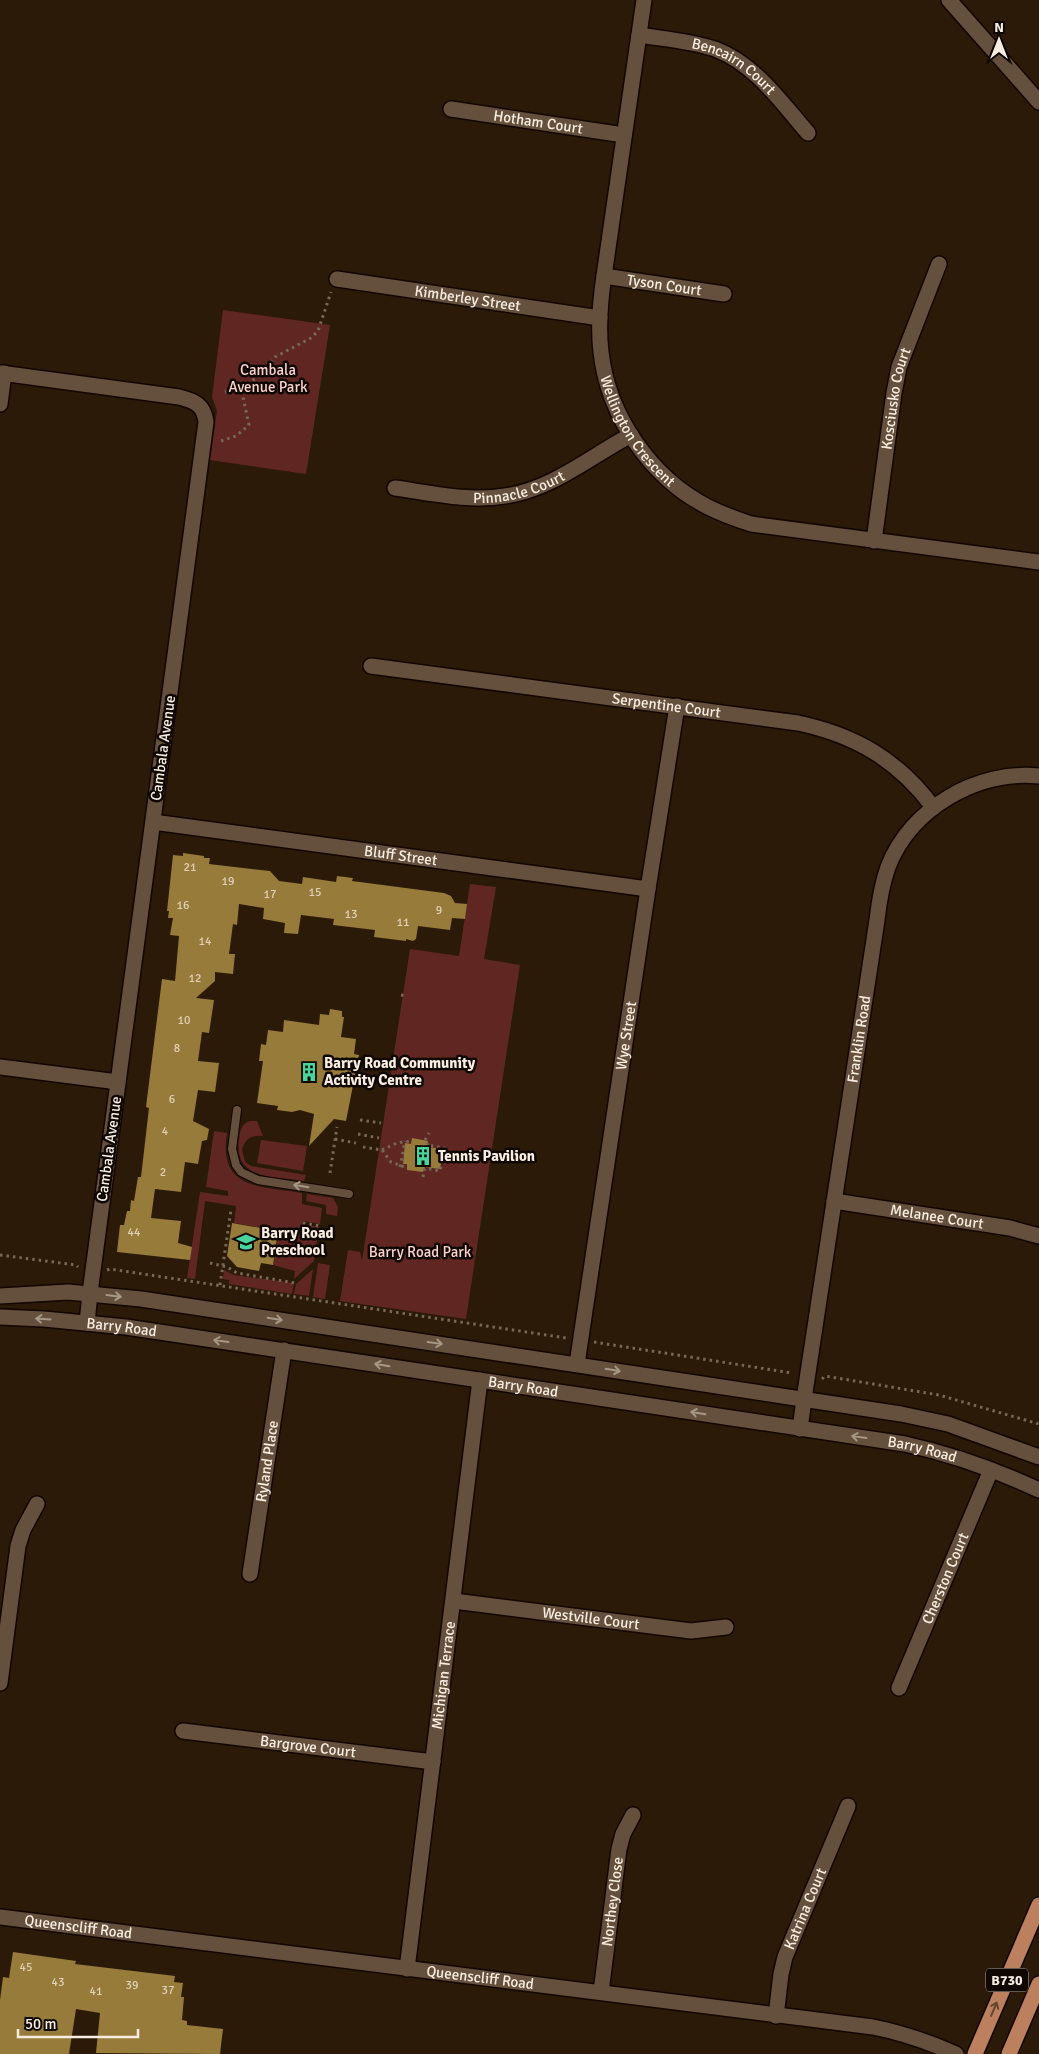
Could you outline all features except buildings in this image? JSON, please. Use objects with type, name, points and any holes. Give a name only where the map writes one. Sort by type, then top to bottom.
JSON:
[{"type":"main road","name":"B730","points":[[975,2054],[1039,1906]]},
{"type":"main road","name":"B730","points":[[1009,2054],[1039,1984]]},
{"type":"street","name":"Wellington Crescent","points":[[644,0],[604,276],[600,318],[601,354],[607,380],[614,405],[631,434],[650,461],[671,482],[707,507],[751,524],[1039,562]]},
{"type":"street","points":[[949,0],[1039,102]]},
{"type":"street","name":"Bencairn Court","points":[[639,35],[692,43],[715,49],[734,59],[763,82],[808,133]]},
{"type":"street","name":"Hotham Court","points":[[451,109],[624,135]]},
{"type":"street","name":"Kosciusko Court","points":[[874,540],[899,367],[939,264]]},
{"type":"street","name":"Tyson Court","points":[[604,276],[724,294]]},
{"type":"street","name":"Kimberley Street","points":[[335,283],[600,318]]},
{"type":"street","points":[[0,404],[2,373]]},
{"type":"street","name":"Cambala Avenue","points":[[2,373],[179,396],[196,402],[205,414],[205,439],[92,1271],[87,1323]]},
{"type":"street","name":"Pinnacle Court","points":[[395,488],[459,497],[486,498],[506,496],[545,484],[631,434]]},
{"type":"street","name":"Serpentine Court","points":[[371,666],[798,722],[843,735],[887,760],[907,776],[933,807]]},
{"type":"street","name":"Wye Street","points":[[577,1364],[677,706]]},
{"type":"street","name":"Franklin Road","points":[[800,1429],[882,889],[888,867],[897,849],[910,831],[933,807],[955,793],[977,784],[1016,776],[1039,776]]},
{"type":"street","name":"Bluff Street","points":[[153,822],[648,889]]},
{"type":"street","points":[[0,1067],[118,1082]]},
{"type":"street","name":"Melanee Court","points":[[834,1201],[1010,1228],[1039,1236]]},
{"type":"street","name":"Barry Road","points":[[0,1296],[49,1292],[90,1293],[141,1299],[804,1399],[926,1418],[965,1429],[1039,1457]]},
{"type":"street","name":"Barry Road","points":[[0,1317],[87,1323],[284,1350],[934,1450],[991,1470],[1039,1490]]},
{"type":"street","name":"Ryland Place","points":[[250,1574],[284,1350]]},
{"type":"street","name":"Michigan Terrace","points":[[407,1969],[480,1380]]},
{"type":"street","name":"Cherston Court","points":[[899,1688],[991,1470]]},
{"type":"street","points":[[0,1683],[18,1546],[23,1530],[38,1504]]},
{"type":"street","name":"Westville Court","points":[[454,1601],[691,1632],[726,1627]]},
{"type":"street","name":"Bargrove Court","points":[[182,1731],[433,1762]]},
{"type":"street","name":"Katrina Court","points":[[776,2016],[785,1957],[848,1806]]},
{"type":"street","name":"Northey Close","points":[[601,1992],[619,1849],[622,1834],[633,1815]]},
{"type":"street","name":"Queenscliff Road","points":[[0,1918],[873,2027],[902,2033],[956,2054]]},
{"type":"lane","points":[[237,1110],[232,1149],[236,1165],[241,1172],[258,1180],[349,1194]]},
{"type":"path","points":[[225,392],[241,388],[262,374],[275,357],[312,338],[318,332],[335,283]]},
{"type":"path","points":[[221,442],[236,436],[249,425],[241,388]]},
{"type":"path","points":[[401,995],[407,996]]},
{"type":"path","points":[[360,1120],[382,1123]]},
{"type":"path","points":[[330,1173],[337,1127]]},
{"type":"path","points":[[423,1177],[426,1168],[440,1171],[444,1148],[427,1145],[429,1133]]},
{"type":"path","points":[[358,1134],[379,1138]]},
{"type":"path","points":[[335,1139],[356,1143]]},
{"type":"path","points":[[400,1167],[405,1141]]},
{"type":"path","points":[[363,1147],[382,1150],[405,1141],[412,1141]]},
{"type":"path","points":[[382,1150],[391,1162],[400,1167],[407,1168]]},
{"type":"path","points":[[220,1285],[231,1210]]},
{"type":"path","points":[[303,1222],[321,1226]]},
{"type":"path","points":[[0,1255],[76,1265],[79,1269],[92,1271],[106,1272],[110,1269],[220,1285],[792,1372],[794,1376],[807,1378],[821,1379],[825,1376],[919,1391],[1039,1424]]},
{"type":"path","points":[[210,1264],[223,1266],[237,1273],[295,1283]]},
{"type":"green space","name":"Cambala Avenue Park","points":[[223,310],[330,325],[306,474],[210,460],[217,411],[212,397]]},
{"type":"green space","name":"Barry Road Park","points":[[470,884],[496,887],[484,959],[520,965],[466,1319],[340,1301],[348,1250],[360,1252],[362,1261],[410,949],[459,956]]},
{"type":"green space","points":[[250,1121],[257,1121],[263,1136],[252,1137],[247,1140],[242,1150],[245,1162],[251,1166],[306,1175],[304,1181],[269,1177],[250,1170],[243,1163],[239,1153],[240,1134],[243,1126]]},
{"type":"green space","points":[[214,1131],[227,1133],[226,1152],[229,1165],[236,1175],[245,1182],[271,1189],[302,1193],[302,1204],[322,1208],[320,1224],[303,1221],[303,1224],[319,1227],[314,1261],[294,1279],[295,1271],[273,1265],[279,1231],[234,1223],[236,1206],[205,1201],[195,1279],[187,1278],[200,1192],[228,1196],[228,1191],[206,1187]]},
{"type":"green space","points":[[261,1140],[307,1146],[303,1171],[257,1163]]},
{"type":"green space","points":[[307,1194],[333,1198],[338,1207],[337,1216],[326,1214],[326,1205],[306,1201]]},
{"type":"green space","points":[[318,1263],[330,1265],[325,1299],[313,1297]]},
{"type":"green space","points":[[313,1269],[309,1296],[294,1294],[296,1284]]},
{"type":"green space","points":[[224,1270],[234,1275],[294,1283],[292,1294],[229,1284],[229,1280],[223,1279]]},
{"type":"place","name":"Barry Road Community Activity Centre","points":[[309,1072]]},
{"type":"place","name":"Tennis Pavilion","points":[[423,1156]]},
{"type":"place","name":"Barry Road Preschool","points":[[246,1242]]}]
